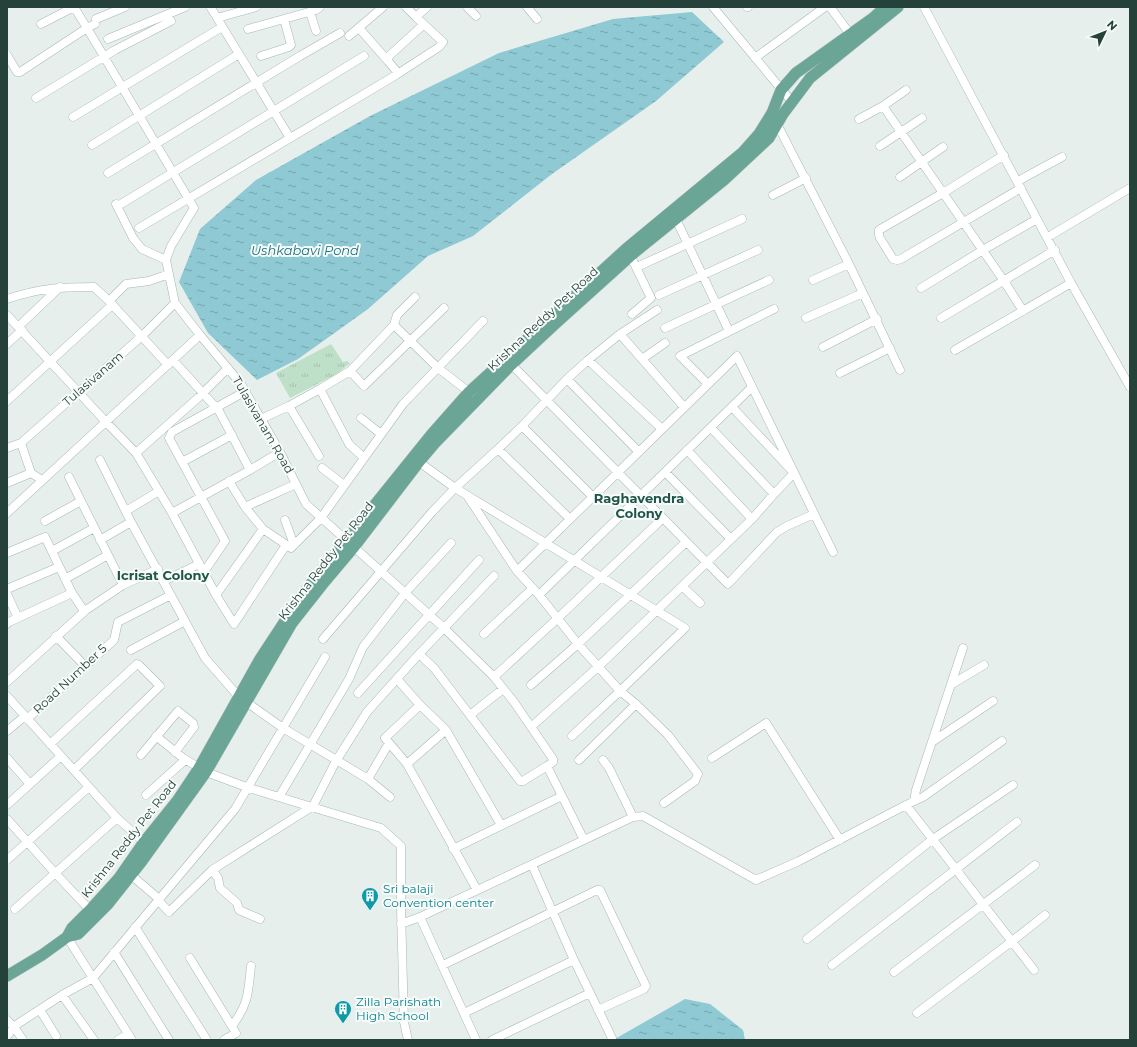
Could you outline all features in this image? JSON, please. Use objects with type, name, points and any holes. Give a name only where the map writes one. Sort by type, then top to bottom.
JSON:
[{"type":"main road","name":"Krishna Reddy Pet Road","points":[[351,544],[435,443],[508,362],[627,248],[743,152],[759,134],[772,113],[781,90],[796,73],[873,18],[885,7]]},
{"type":"main road","name":"Krishna Reddy Pet Road","points":[[67,937],[78,934],[108,904],[131,875],[202,770],[243,700],[292,623],[322,585],[431,434],[469,392],[508,362],[630,256],[724,180],[769,138],[792,102],[812,76],[898,7]]},
{"type":"main road","points":[[804,66],[812,76]]},
{"type":"main road","name":"Krishna Reddy Pet Road","points":[[67,937],[72,928],[118,878],[144,842],[202,770]]},
{"type":"main road","points":[[7,976],[42,955],[67,937]]},
{"type":"street","points":[[41,24],[74,7],[105,57],[155,144],[173,173],[189,198],[194,208],[171,246],[166,260],[142,249],[133,238],[119,204],[173,173],[364,56]]},
{"type":"street","points":[[7,56],[17,72],[20,72],[95,22],[125,7]]},
{"type":"street","points":[[108,39],[185,7]]},
{"type":"street","points":[[217,18],[256,7]]},
{"type":"street","points":[[248,30],[310,12],[320,7]]},
{"type":"street","points":[[349,36],[383,7]]},
{"type":"street","points":[[139,228],[439,47],[443,42],[406,7]]},
{"type":"street","points":[[416,18],[427,7]]},
{"type":"street","points":[[467,7],[476,16]]},
{"type":"street","points":[[527,7],[537,19]]},
{"type":"street","points":[[713,7],[792,102]]},
{"type":"street","points":[[755,58],[825,7]]},
{"type":"street","points":[[830,7],[850,34]]},
{"type":"street","points":[[924,7],[1020,184],[1071,283],[1130,387]]},
{"type":"street","points":[[212,8],[290,138]]},
{"type":"street","points":[[310,12],[316,31]]},
{"type":"street","points":[[261,56],[290,46],[291,42],[284,19]]},
{"type":"street","points":[[36,98],[115,50],[171,21]]},
{"type":"street","points":[[388,61],[389,56],[424,24]]},
{"type":"street","points":[[73,117],[222,26]]},
{"type":"street","points":[[359,28],[398,73]]},
{"type":"street","points":[[108,173],[340,33]]},
{"type":"street","points":[[92,145],[239,54]]},
{"type":"street","points":[[859,119],[883,106],[906,90]]},
{"type":"street","points":[[883,106],[964,222],[1023,311]]},
{"type":"street","points":[[880,146],[922,118]]},
{"type":"street","points":[[777,124],[877,319],[900,370]]},
{"type":"street","points":[[900,177],[943,147]]},
{"type":"street","points":[[1004,155],[880,230],[880,238],[892,258],[901,260],[964,222],[1062,157]]},
{"type":"street","points":[[773,195],[806,178]]},
{"type":"street","points":[[1048,237],[1130,188]]},
{"type":"street","points":[[676,218],[729,331]]},
{"type":"street","points":[[639,266],[742,219]]},
{"type":"street","points":[[921,288],[1037,219]]},
{"type":"street","points":[[659,295],[758,250]]},
{"type":"street","points":[[941,318],[1055,250]]},
{"type":"street","points":[[630,256],[651,298],[632,314]]},
{"type":"street","name":"Tulasivanam Road","points":[[166,260],[175,303],[200,336],[246,391],[260,419],[280,452],[306,504],[444,628],[494,677],[553,759],[553,762],[547,766]]},
{"type":"street","points":[[813,280],[849,264]]},
{"type":"street","points":[[8,398],[51,361],[110,303],[126,284],[149,281],[169,274]]},
{"type":"street","points":[[665,328],[769,280]]},
{"type":"street","points":[[955,350],[1071,283]]},
{"type":"street","points":[[7,344],[60,287]]},
{"type":"street","points":[[7,299],[42,289],[60,287],[94,287],[142,336],[203,393],[219,411],[250,470]]},
{"type":"street","points":[[806,318],[863,293]]},
{"type":"street","points":[[260,419],[289,406],[350,371],[394,325],[397,315],[415,297]]},
{"type":"street","name":"Tulasivanam","points":[[7,448],[21,443],[142,336],[175,303]]},
{"type":"street","points":[[350,371],[364,386],[444,308]]},
{"type":"street","points":[[708,384],[680,356],[774,309]]},
{"type":"street","points":[[323,639],[432,512],[455,488],[522,426],[567,379],[588,360],[620,334],[657,310]]},
{"type":"street","points":[[7,315],[136,453],[172,513],[216,595],[234,624],[290,545],[321,518],[403,404],[483,321]]},
{"type":"street","points":[[823,346],[877,319]]},
{"type":"street","points":[[394,325],[438,368],[469,392]]},
{"type":"street","points":[[620,334],[684,408]]},
{"type":"street","points":[[7,513],[200,336]]},
{"type":"street","points":[[642,359],[665,343]]},
{"type":"street","points":[[840,373],[890,348]]},
{"type":"street","points":[[517,571],[737,356],[833,552]]},
{"type":"street","points":[[588,360],[662,429]]},
{"type":"street","points":[[508,362],[728,584],[777,532],[814,514]]},
{"type":"street","points":[[136,453],[203,393],[228,368]]},
{"type":"street","points":[[567,379],[639,452]]},
{"type":"street","points":[[539,595],[752,387]]},
{"type":"street","points":[[320,389],[349,444],[364,458]]},
{"type":"street","points":[[204,572],[225,541],[169,438],[172,432],[246,391]]},
{"type":"street","points":[[289,406],[319,456]]},
{"type":"street","points":[[732,407],[794,474]]},
{"type":"street","points":[[362,418],[381,434]]},
{"type":"street","points":[[522,426],[593,497]]},
{"type":"street","points":[[710,428],[774,494]]},
{"type":"street","points":[[182,462],[232,436]]},
{"type":"street","points":[[21,443],[31,473],[42,480]]},
{"type":"street","points":[[498,449],[570,519]]},
{"type":"street","points":[[687,450],[752,519]]},
{"type":"street","points":[[172,513],[280,452]]},
{"type":"street","points":[[100,460],[131,522],[158,569],[205,658],[243,700],[283,728],[368,779],[390,797]]},
{"type":"street","points":[[419,462],[466,495],[685,628],[572,736]]},
{"type":"street","points":[[322,468],[344,485]]},
{"type":"street","points":[[665,472],[731,539]]},
{"type":"street","points":[[7,483],[31,473]]},
{"type":"street","points":[[531,727],[599,666],[752,519],[794,474]]},
{"type":"street","points":[[69,477],[123,585]]},
{"type":"street","points":[[229,481],[245,507],[263,529],[290,545]]},
{"type":"street","points":[[245,507],[296,484]]},
{"type":"street","points":[[126,511],[159,491]]},
{"type":"street","points":[[466,495],[517,571],[539,595],[578,644],[620,691],[668,734],[698,774],[695,781],[664,803]]},
{"type":"street","points":[[45,521],[81,501]]},
{"type":"street","points":[[494,677],[663,518]]},
{"type":"street","points":[[285,520],[290,545]]},
{"type":"street","points":[[100,540],[131,522]]},
{"type":"street","points":[[52,551],[94,528]]},
{"type":"street","points":[[216,595],[263,529]]},
{"type":"street","points":[[7,553],[44,537],[46,538],[72,593],[84,611]]},
{"type":"street","points":[[279,797],[349,678],[363,647],[405,593],[451,542]]},
{"type":"street","points":[[531,685],[578,644],[686,542]]},
{"type":"street","points":[[65,578],[108,555]]},
{"type":"street","points":[[358,693],[428,614],[479,560]]},
{"type":"street","points":[[164,581],[199,564]]},
{"type":"street","points":[[7,589],[59,567]]},
{"type":"street","points":[[7,682],[84,611],[123,585],[158,569]]},
{"type":"street","points":[[131,875],[169,912],[212,870],[313,806],[336,761],[367,712],[419,654],[494,576]]},
{"type":"street","points":[[682,586],[700,603]]},
{"type":"street","points":[[484,634],[533,588]]},
{"type":"street","points":[[7,624],[72,593]]},
{"type":"street","points":[[7,594],[18,618]]},
{"type":"street","name":"Road Number 5","points":[[8,729],[26,717],[114,640],[118,622],[171,595]]},
{"type":"street","points":[[131,650],[185,621]]},
{"type":"street","points":[[56,636],[85,666]]},
{"type":"street","points":[[914,801],[916,790],[964,648]]},
{"type":"street","points":[[419,654],[434,668],[520,781],[523,781],[547,766],[584,840]]},
{"type":"street","points":[[7,1036],[14,1027],[62,995],[93,978],[235,809],[249,788],[325,657]]},
{"type":"street","points":[[50,744],[137,664],[160,686],[74,770]]},
{"type":"street","points":[[952,684],[984,665]]},
{"type":"street","points":[[397,679],[420,705],[446,730],[501,825]]},
{"type":"street","points":[[470,715],[503,688]]},
{"type":"street","points":[[7,696],[117,818],[144,842]]},
{"type":"street","points":[[932,742],[993,701]]},
{"type":"street","points":[[579,760],[636,704]]},
{"type":"street","points":[[420,705],[385,738],[407,764],[477,890]]},
{"type":"street","points":[[141,755],[176,712],[180,711],[193,722],[194,727],[176,752]]},
{"type":"street","points":[[712,758],[766,723],[840,840]]},
{"type":"street","points":[[407,764],[446,730]]},
{"type":"street","points":[[156,736],[185,760],[202,770],[249,788],[313,806],[381,828],[401,846],[404,1022],[408,1040]]},
{"type":"street","points":[[402,924],[420,917],[633,817],[645,816],[756,880],[799,861],[923,797],[1002,741]]},
{"type":"street","points":[[368,779],[389,743]]},
{"type":"street","points":[[7,804],[61,756]]},
{"type":"street","points":[[7,758],[30,784]]},
{"type":"street","points":[[146,795],[185,760]]},
{"type":"street","points":[[603,760],[609,768],[633,817]]},
{"type":"street","points":[[808,939],[933,839],[1013,785]]},
{"type":"street","points":[[7,860],[89,787]]},
{"type":"street","points":[[453,849],[562,796]]},
{"type":"street","points":[[906,805],[1034,970]]},
{"type":"street","points":[[15,909],[117,818]]},
{"type":"street","points":[[7,819],[90,910]]},
{"type":"street","points":[[832,965],[1017,822]]},
{"type":"street","points":[[532,865],[574,960],[612,1038],[611,1040]]},
{"type":"street","points":[[894,972],[1035,865]]},
{"type":"street","points":[[212,870],[218,878],[220,888],[237,903],[239,910],[260,920]]},
{"type":"street","points":[[443,965],[597,890],[600,890],[646,986],[644,989],[598,1010]]},
{"type":"street","points":[[917,1012],[1045,915]]},
{"type":"street","points":[[420,917],[476,1040]]},
{"type":"street","points":[[135,927],[207,1040]]},
{"type":"street","points":[[67,937],[130,1037],[118,1040]]},
{"type":"street","points":[[114,952],[169,1040]]},
{"type":"street","points":[[190,958],[236,1033],[224,1040]]},
{"type":"street","points":[[464,1013],[574,960]]},
{"type":"street","points":[[232,1026],[242,1012],[248,996],[251,966]]},
{"type":"street","points":[[492,1040],[590,993]]},
{"type":"street","points":[[62,995],[94,1040]]},
{"type":"street","points":[[40,1010],[56,1036]]},
{"type":"street","points":[[7,1020],[23,1040]]},
{"type":"green space","points":[[331,344],[343,362],[347,361],[350,363],[337,374],[290,398],[276,373]]},
{"type":"water","name":"Ushkabavi Pond","points":[[692,12],[724,42],[656,101],[552,174],[473,236],[428,256],[368,309],[298,359],[257,380],[208,333],[179,282],[200,229],[256,180],[370,116],[499,53],[613,19]]},
{"type":"water","points":[[685,999],[710,1004],[743,1030],[745,1040],[613,1040]]},
{"type":"place","name":"Sri balaji Convention center","points":[[370,911]]},
{"type":"place","name":"Zilla Parishath High School","points":[[343,1024]]},
{"type":"district","name":"Raghavendra Colony","points":[[639,506]]},
{"type":"district","name":"Icrisat Colony","points":[[163,575]]}]
